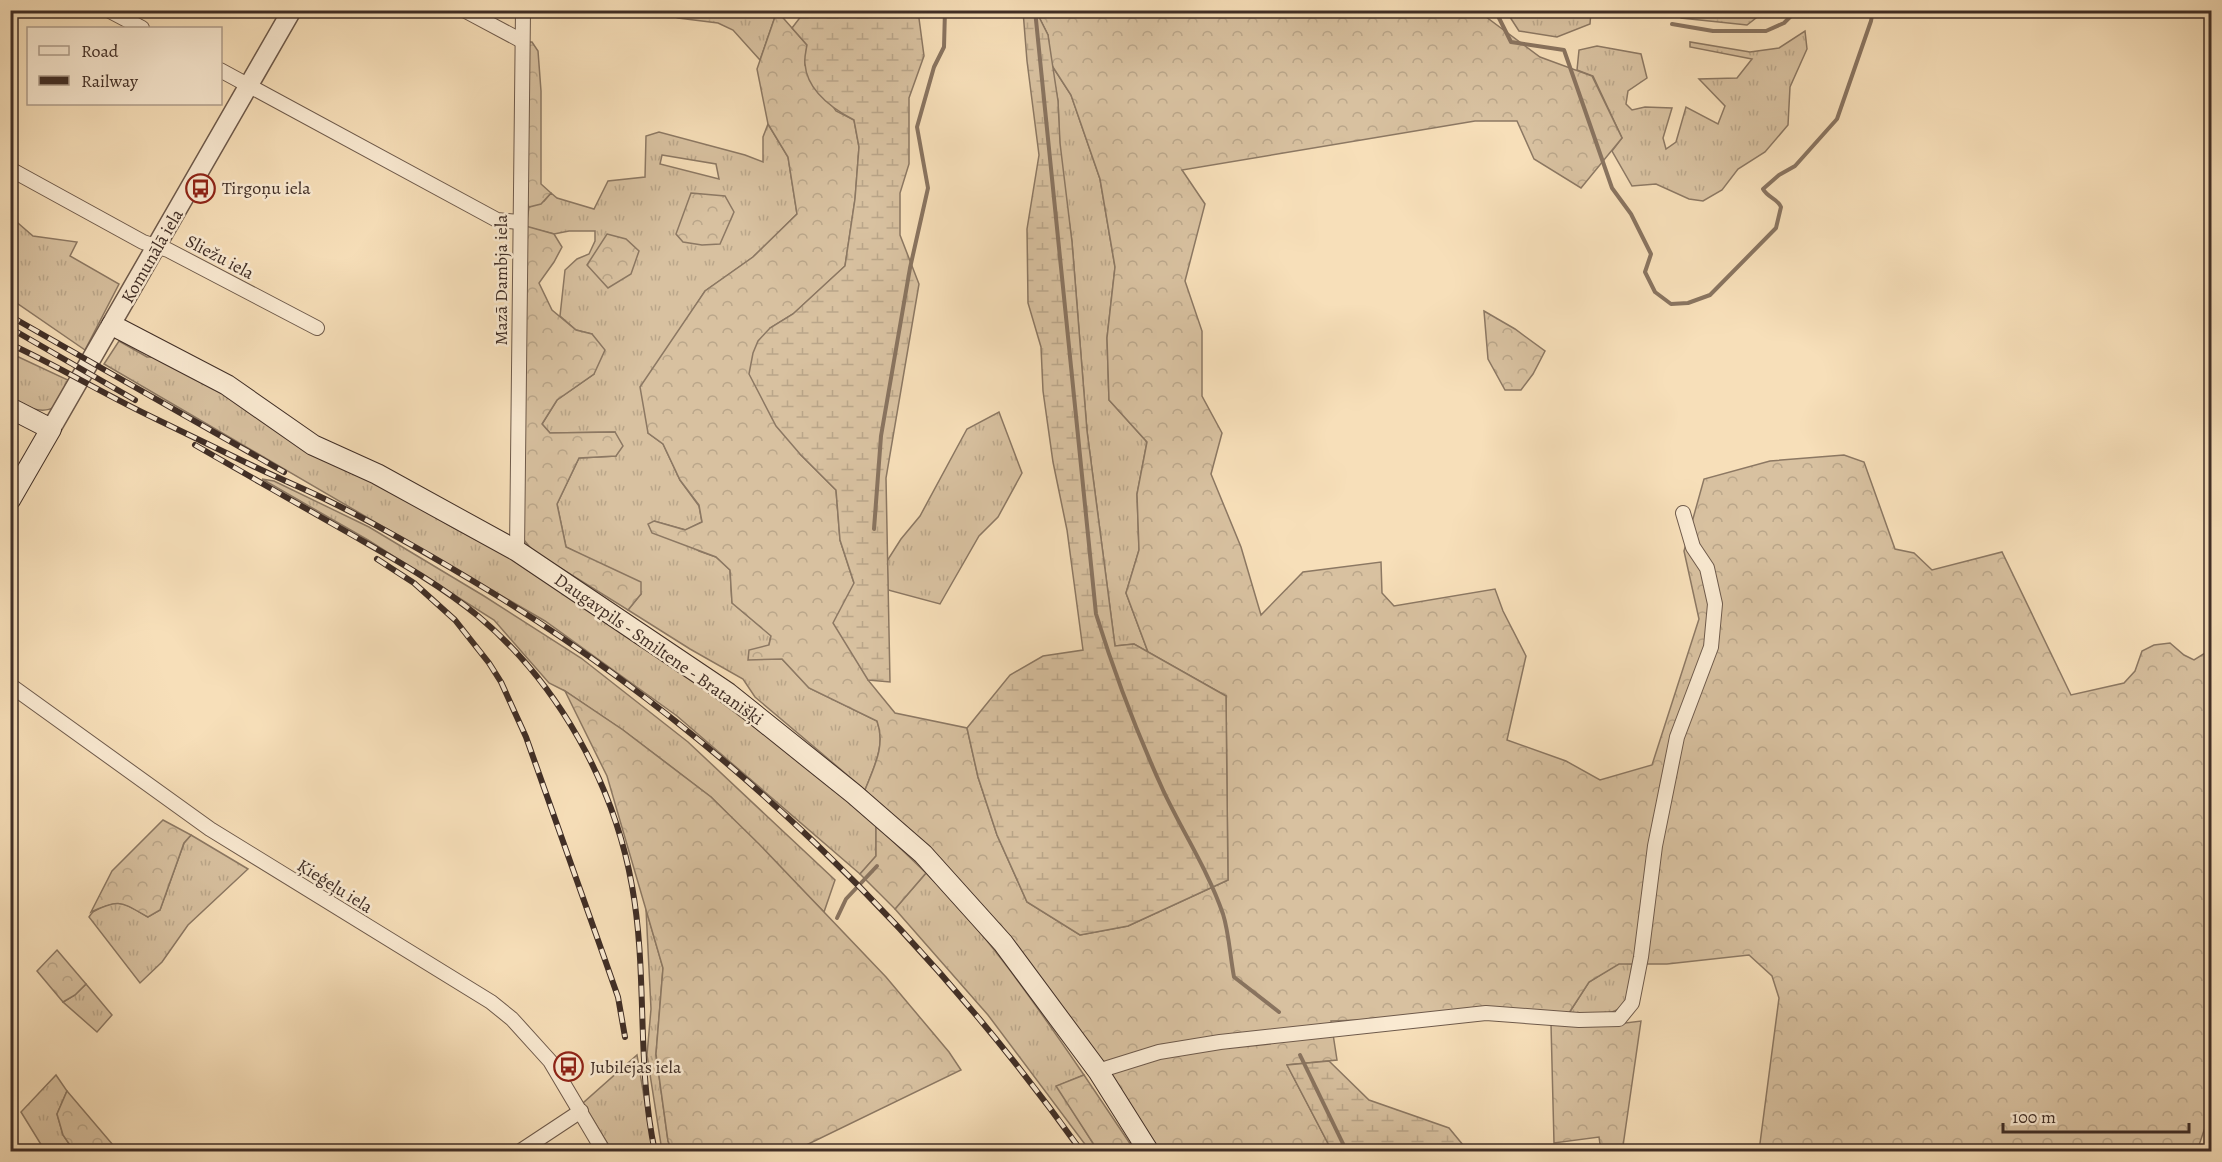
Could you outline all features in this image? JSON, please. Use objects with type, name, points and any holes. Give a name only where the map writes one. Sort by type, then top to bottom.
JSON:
[{"type":"main road","name":"Daugavpils - Smiltene - Bratanišķi","points":[[112,325],[226,385],[313,445],[377,474],[517,550],[728,693],[854,794],[924,854],[1003,943],[1098,1071],[1149,1152]]},
{"type":"main road","points":[[10,408],[51,429]]},
{"type":"main road","name":"Komunālā iela","points":[[10,501],[51,429]]},
{"type":"street","points":[[108,10],[140,27]]},
{"type":"street","name":"Komunālā iela","points":[[51,429],[292,10]]},
{"type":"street","points":[[464,10],[522,41]]},
{"type":"street","name":"Mazā Dambja iela","points":[[517,550],[523,10]]},
{"type":"street","points":[[222,71],[497,220],[519,222]]},
{"type":"street","name":"Sliežu iela","points":[[10,169],[143,242],[168,250],[317,328]]},
{"type":"street","points":[[1098,1071],[1159,1052],[1220,1042],[1486,1013],[1580,1020],[1619,1019],[1632,1003],[1639,969],[1656,846],[1677,737],[1711,647],[1715,604],[1707,568],[1693,547],[1683,513]]},
{"type":"street","name":"Ķieģeļu iela","points":[[10,685],[210,828],[491,1002],[512,1018],[550,1061],[604,1152]]},
{"type":"street","points":[[519,1152],[581,1111]]},
{"type":"green space","points":[[1679,10],[1765,11],[1747,25],[1681,18]]},
{"type":"green space","points":[[658,11],[777,11],[760,60],[733,30],[718,23],[678,18]]},
{"type":"green space","points":[[777,11],[807,45],[805,65],[836,111],[854,120],[859,147],[855,199],[845,266],[793,314],[770,328],[800,454],[836,490],[840,540],[854,583],[868,680],[895,713],[967,728],[978,777],[997,835],[1027,902],[1080,935],[1128,926],[1228,880],[1226,696],[1148,652],[1126,593],[1139,550],[1137,494],[1147,442],[1109,400],[1107,338],[1115,267],[1100,179],[1071,95],[1051,64],[1048,35],[1036,11],[1478,11],[1540,57],[1592,76],[1622,138],[1581,188],[1534,159],[1517,121],[1475,121],[1182,170],[1205,204],[1185,281],[1202,331],[1202,396],[1222,433],[1211,474],[1241,547],[1261,615],[1303,572],[1381,562],[1382,593],[1394,606],[1495,589],[1503,611],[1526,656],[1507,740],[1566,761],[1600,780],[1652,765],[1699,619],[1684,551],[1704,479],[1770,461],[1844,455],[1864,462],[1895,549],[1914,553],[1932,570],[2002,552],[2071,695],[2124,683],[2135,671],[2142,651],[2154,645],[2170,643],[2194,660],[2205,653],[2211,654],[2212,1107],[2197,1151],[1759,1151],[1779,998],[1772,976],[1749,955],[1667,964],[1619,964],[1589,982],[1569,1013],[1331,1021],[1337,1060],[1287,1065],[1332,1151],[1159,1151],[1061,1008],[865,790],[880,747],[877,721],[809,688],[782,659],[748,660],[749,650],[769,645],[771,636],[732,603],[730,570],[716,557],[652,533],[648,524],[654,521],[685,530],[702,522],[699,505],[680,480],[663,444],[648,433],[640,387],[705,291],[753,257],[797,214],[788,157],[768,124],[757,69]]},
{"type":"green space","points":[[805,11],[918,11],[924,56],[909,98],[909,164],[900,193],[900,235],[919,284],[886,478],[890,682],[868,680],[833,623],[854,583],[840,540],[836,490],[776,426],[749,374],[758,341],[770,328],[793,314],[845,266],[855,199],[859,147],[854,120],[822,98],[807,74],[805,59],[807,45],[792,28]]},
{"type":"green space","points":[[1023,11],[1036,11],[1048,35],[1058,101],[1087,431],[1115,646],[1134,644],[1226,696],[1228,880],[1128,926],[1080,935],[1027,902],[997,835],[978,777],[967,728],[1010,675],[1043,656],[1083,650],[1067,530],[1053,462],[1043,391],[1041,347],[1028,303],[1027,229],[1039,155]]},
{"type":"green space","points":[[1506,11],[1591,11],[1590,24],[1557,37],[1519,31]]},
{"type":"green space","points":[[1805,31],[1807,49],[1790,87],[1788,125],[1765,152],[1738,169],[1722,190],[1703,201],[1689,199],[1656,184],[1632,186],[1612,151],[1622,138],[1593,76],[1577,70],[1579,50],[1597,46],[1641,54],[1647,78],[1628,91],[1626,104],[1632,110],[1645,107],[1672,108],[1663,138],[1666,149],[1676,142],[1686,107],[1718,124],[1725,106],[1699,79],[1737,78],[1752,59],[1690,47],[1690,42],[1750,52],[1779,48]]},
{"type":"green space","points":[[526,42],[532,42],[538,51],[541,91],[541,184],[551,193],[541,204],[529,207],[526,200]]},
{"type":"green space","points":[[1051,64],[1071,95],[1100,179],[1115,267],[1107,338],[1109,400],[1147,442],[1137,494],[1139,550],[1126,593],[1148,652],[1134,644],[1115,646],[1087,431],[1072,242],[1060,155],[1058,101]]},
{"type":"green space","points":[[768,124],[788,157],[797,214],[753,257],[705,291],[683,325],[648,433],[663,444],[680,480],[699,506],[702,522],[686,530],[654,521],[699,551],[716,557],[730,570],[732,603],[771,635],[769,645],[809,688],[877,721],[880,747],[865,790],[755,697],[743,679],[628,610],[641,594],[601,565],[566,547],[557,504],[579,458],[616,456],[615,432],[550,433],[542,424],[557,400],[594,374],[592,334],[576,330],[560,316],[565,270],[577,259],[589,254],[595,241],[595,231],[569,231],[554,234],[526,227],[529,207],[544,201],[551,193],[557,198],[594,209],[608,181],[645,177],[646,136],[659,132],[763,162],[763,137]],"holes":[[[662,155],[716,164],[719,179],[660,164]]]},
{"type":"green space","points":[[691,193],[725,196],[734,212],[720,244],[702,245],[683,242],[676,234]]},
{"type":"green space","points":[[11,217],[33,236],[77,242],[70,256],[119,284],[85,350],[11,299]]},
{"type":"green space","points":[[522,225],[554,234],[562,247],[539,283],[552,310],[576,330],[592,334],[605,350],[594,374],[557,400],[542,424],[550,433],[615,432],[623,446],[616,456],[579,458],[557,504],[566,547],[641,582],[641,594],[628,610],[533,551],[524,540]]},
{"type":"green space","points":[[607,234],[626,239],[639,251],[631,274],[608,288],[587,265]]},
{"type":"green space","points":[[1484,311],[1515,329],[1545,351],[1533,374],[1521,390],[1505,390],[1488,359]]},
{"type":"green space","points":[[119,341],[147,357],[157,357],[238,401],[454,528],[507,556],[686,676],[844,794],[876,825],[876,856],[860,874],[677,716],[545,621],[104,364]]},
{"type":"green space","points":[[10,353],[70,381],[57,405],[49,409],[38,410],[11,400]]},
{"type":"green space","points":[[999,412],[1022,473],[998,517],[979,536],[940,604],[888,590],[887,561],[920,516],[967,429]]},
{"type":"green space","points":[[262,479],[274,481],[369,527],[581,658],[688,742],[835,880],[824,912],[711,797],[623,730],[565,691],[549,683],[494,620],[368,540]]},
{"type":"green space","points":[[565,691],[623,730],[711,797],[886,977],[949,1052],[961,1070],[794,1151],[672,1151],[668,1141],[656,1054],[663,968],[607,776]]},
{"type":"green space","points":[[163,820],[191,835],[184,843],[160,910],[148,917],[126,905],[115,903],[91,912],[112,871]]},
{"type":"green space","points":[[876,825],[926,873],[895,909],[860,874],[876,856]]},
{"type":"green space","points":[[191,835],[248,869],[188,925],[162,962],[140,983],[89,917],[96,910],[113,903],[124,904],[148,917],[160,910],[184,843]]},
{"type":"green space","points":[[926,873],[990,945],[1084,1075],[1057,1086],[1098,1151],[1090,1151],[988,1015],[895,909]]},
{"type":"green space","points":[[646,909],[663,968],[656,1054],[668,1141],[672,1151],[662,1151],[647,1055],[651,1009]]},
{"type":"green space","points":[[57,950],[86,984],[75,995],[63,1002],[37,971]]},
{"type":"green space","points":[[1619,963],[1637,964],[1628,994],[1618,1009],[1600,1014],[1569,1013],[1589,982]]},
{"type":"green space","points":[[86,984],[112,1015],[97,1032],[63,1002],[75,995]]},
{"type":"green space","points":[[1641,1021],[1623,1146],[1636,1148],[1636,1151],[1601,1151],[1599,1137],[1554,1143],[1551,1024],[1609,1025]]},
{"type":"green space","points":[[637,1055],[653,1151],[612,1151],[583,1103]]},
{"type":"green space","points":[[1329,1061],[1369,1100],[1449,1128],[1468,1151],[1332,1151],[1287,1065]]},
{"type":"green space","points":[[56,1075],[67,1091],[57,1114],[63,1135],[74,1151],[45,1151],[21,1112]]},
{"type":"green space","points":[[1084,1075],[1135,1151],[1098,1151],[1056,1086]]},
{"type":"green space","points":[[67,1091],[113,1145],[108,1151],[74,1151],[63,1135],[57,1114]]},
{"type":"waterway","points":[[874,529],[881,436],[910,268],[928,188],[917,127],[934,67],[944,47],[945,10]]},
{"type":"waterway","points":[[1035,10],[1096,614],[1144,747],[1217,898],[1227,929],[1234,977],[1279,1012]]},
{"type":"waterway","points":[[1495,10],[1511,42],[1564,50],[1612,188],[1631,214],[1651,254],[1645,272],[1655,292],[1671,304],[1688,303],[1710,295],[1776,228],[1781,207],[1763,189],[1779,175],[1795,166],[1837,119],[1873,10]]},
{"type":"waterway","points":[[1672,24],[1713,31],[1766,31],[1784,23],[1797,10]]},
{"type":"waterway","points":[[837,918],[846,899],[877,866]]},
{"type":"waterway","points":[[1300,1055],[1347,1152]]},
{"type":"railway","points":[[10,316],[284,472]]},
{"type":"railway","points":[[10,328],[135,400]]},
{"type":"railway","points":[[10,344],[138,410],[329,501],[414,546],[496,595],[581,651],[663,711],[741,776],[816,844],[888,917],[957,992],[1082,1152]]},
{"type":"railway","points":[[195,445],[398,561],[447,593],[478,616],[507,643],[557,704],[578,738],[612,810],[632,886],[640,952],[646,1086],[655,1152]]},
{"type":"railway","points":[[377,559],[414,583],[455,620],[501,682],[526,737],[618,997],[625,1037]]},
{"type":"place","name":"Tirgoņu iela","points":[[201,188]]},
{"type":"place","name":"Jubilejas iela","points":[[569,1067]]}]
